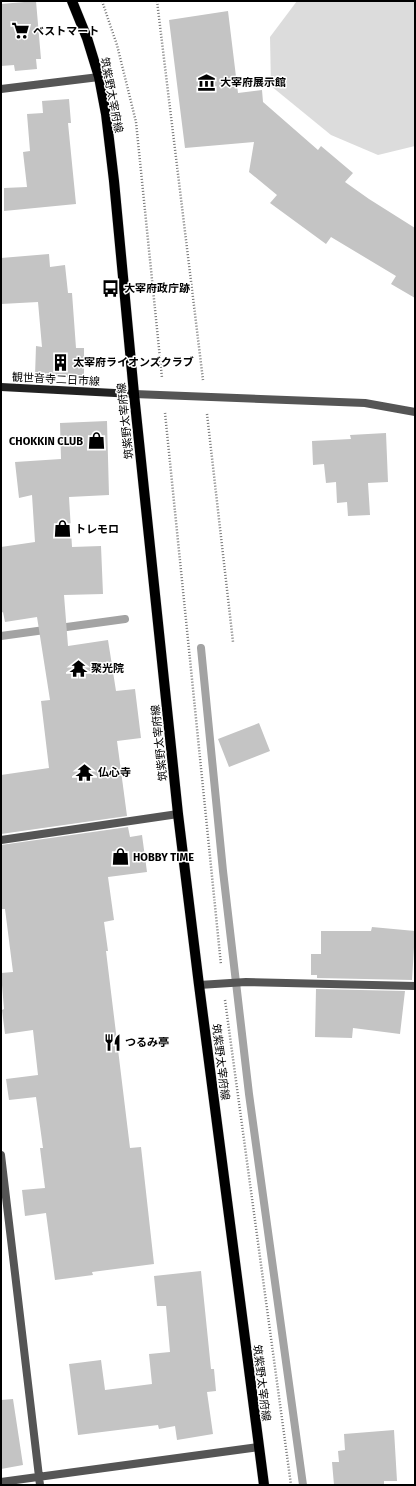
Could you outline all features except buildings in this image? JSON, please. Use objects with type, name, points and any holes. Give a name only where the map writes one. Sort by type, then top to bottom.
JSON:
[{"type":"main road","name":"筑紫野太宰府線","points":[[72,1],[87,38],[99,76],[106,114],[178,814],[264,1485]]},
{"type":"main road","name":"観世音寺二日市線","points":[[1,387],[134,394]]},
{"type":"street","points":[[1,89],[99,76]]},
{"type":"street","points":[[134,394],[365,402],[415,412]]},
{"type":"street","points":[[1,840],[178,814]]},
{"type":"street","points":[[199,985],[246,982],[415,986]]},
{"type":"street","points":[[1,1155],[40,1481]]},
{"type":"street","points":[[1,1482],[40,1481],[259,1447]]},
{"type":"path","points":[[102,1],[117,45],[136,122],[163,395],[227,983],[291,1485]]},
{"type":"path","points":[[157,1],[233,642]]},
{"type":"shaded area","points":[[297,1],[415,1],[415,146],[378,155],[331,135],[271,86],[270,37]]},
{"type":"waterway","points":[[1,636],[125,619]]},
{"type":"waterway","points":[[201,648],[223,871],[249,1094],[303,1485]]},
{"type":"place","name":"ベストマート","points":[[20,31]]},
{"type":"place","name":"大宰府展示館","points":[[207,82]]},
{"type":"place","name":"大宰府政庁跡","points":[[111,288]]},
{"type":"place","name":"太宰府ライオンズクラブ","points":[[60,362]]},
{"type":"place","name":"CHOKKIN CLUB","points":[[96,441]]},
{"type":"place","name":"トレモロ","points":[[62,529]]},
{"type":"place","name":"聚光院","points":[[78,668]]},
{"type":"place","name":"仏心寺","points":[[85,772]]},
{"type":"place","name":"HOBBY TIME","points":[[120,857]]},
{"type":"place","name":"つるみ亭","points":[[112,1042]]}]
